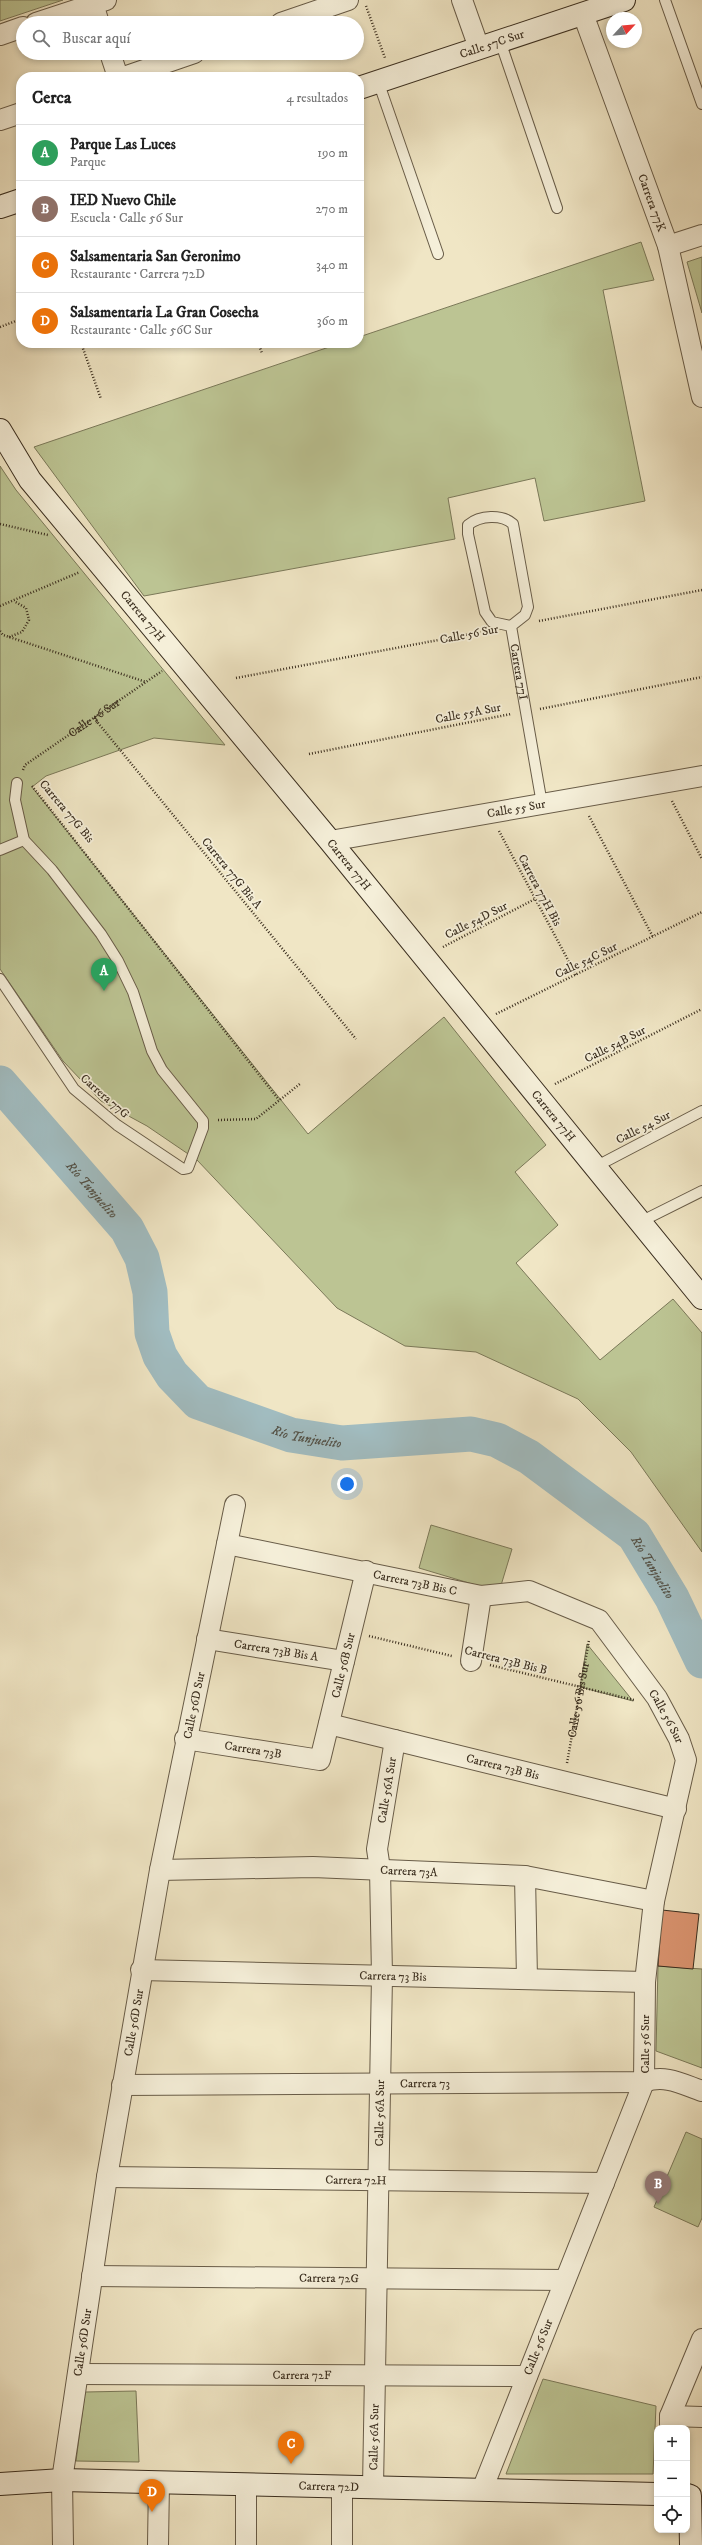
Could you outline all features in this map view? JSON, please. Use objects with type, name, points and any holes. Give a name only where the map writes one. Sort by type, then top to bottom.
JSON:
[{"type":"street","points":[[301,16],[348,0]]},
{"type":"street","points":[[462,0],[478,48]]},
{"type":"street","name":"Calle 57C Sur","points":[[376,82],[624,0]]},
{"type":"street","points":[[57,16],[100,2],[99,16]]},
{"type":"street","name":"Carrera 77K","points":[[583,14],[668,246],[697,348],[702,397]]},
{"type":"street","points":[[0,35],[16,29]]},
{"type":"street","points":[[112,60],[116,72]]},
{"type":"street","points":[[139,72],[174,60]]},
{"type":"street","points":[[0,120],[16,115]]},
{"type":"street","points":[[0,207],[16,202]]},
{"type":"street","points":[[668,246],[702,235]]},
{"type":"street","name":"Carrera 77H","points":[[0,430],[30,480],[330,840],[702,1298]]},
{"type":"street","name":"Calle 55 Sur","points":[[330,840],[702,776]]},
{"type":"street","name":"Calle 56D Sur","points":[[63,2545],[62,2480],[107,2177],[141,1970],[186,1739],[235,1505]]},
{"type":"street","name":"Carrera 73B Bis C","points":[[227,1544],[366,1571],[481,1596],[529,1591],[599,1620]]},
{"type":"street","name":"Calle 56B Sur","points":[[320,1760],[366,1571]]},
{"type":"street","points":[[471,1661],[481,1596]]},
{"type":"street","name":"Calle 56 Sur","points":[[482,2490],[644,2082],[645,1982],[654,1901],[676,1810],[686,1760],[679,1739],[657,1698],[599,1620]]},
{"type":"street","name":"Carrera 73B Bis A","points":[[207,1639],[344,1661]]},
{"type":"street","name":"Carrera 73B Bis","points":[[329,1724],[676,1810]]},
{"type":"street","name":"Carrera 73B","points":[[186,1739],[320,1760]]},
{"type":"street","name":"Calle 56A Sur","points":[[373,2487],[382,1976],[380,1869],[377,1849],[395,1740]]},
{"type":"street","name":"Carrera 73A","points":[[160,1870],[313,1867],[525,1876],[654,1901]]},
{"type":"street","points":[[525,1876],[527,1979]]},
{"type":"street","name":"Carrera 73 Bis","points":[[141,1970],[645,1982]]},
{"type":"street","name":"Carrera 73","points":[[122,2085],[644,2082],[655,2078],[665,2078],[702,2091]]},
{"type":"street","name":"Carrera 72H","points":[[107,2177],[604,2183]]},
{"type":"street","name":"Carrera 72G","points":[[92,2276],[566,2280]]},
{"type":"street","points":[[702,2339],[670,2422],[702,2417]]},
{"type":"street","name":"Carrera 72F","points":[[78,2374],[527,2376]]},
{"type":"street","name":"Carrera 72D","points":[[0,2484],[62,2480],[654,2494]]},
{"type":"street","points":[[158,2545],[159,2482]]},
{"type":"street","points":[[246,2484],[246,2545]]},
{"type":"street","points":[[342,2487],[342,2545]]},
{"type":"street","points":[[691,2545],[693,2495]]},
{"type":"lane","points":[[665,0],[702,104]]},
{"type":"lane","points":[[500,41],[557,208]]},
{"type":"lane","points":[[376,82],[438,254]]},
{"type":"lane","points":[[498,516],[513,524],[528,607],[525,615],[511,626],[492,622],[485,612],[468,534],[468,526],[473,522],[498,516]]},
{"type":"lane","name":"Carrera 77I","points":[[511,626],[542,804]]},
{"type":"lane","points":[[17,783],[15,800],[24,840],[66,887],[101,934],[118,961],[133,992],[148,1040],[162,1070],[204,1121]]},
{"type":"lane","points":[[0,850],[24,840]]},
{"type":"lane","name":"Carrera 77G","points":[[0,979],[74,1089],[118,1125],[183,1169],[188,1168],[203,1128],[204,1121]]},
{"type":"lane","name":"Calle 54 Sur","points":[[595,1167],[702,1111]]},
{"type":"lane","points":[[640,1222],[702,1191]]},
{"type":"path","points":[[364,0],[376,82]]},
{"type":"path","points":[[0,327],[16,321]]},
{"type":"path","points":[[83,348],[101,399]]},
{"type":"path","points":[[260,348],[262,353]]},
{"type":"path","points":[[0,524],[54,537]]},
{"type":"path","points":[[0,606],[82,571]]},
{"type":"path","name":"Calle 56 Sur","points":[[236,678],[702,590]]},
{"type":"path","points":[[9,637],[22,632],[29,620],[26,608],[14,600]]},
{"type":"path","points":[[0,631],[9,637],[146,682]]},
{"type":"path","name":"Calle 56 Sur","points":[[17,783],[25,765],[179,658]]},
{"type":"path","name":"Calle 55A Sur","points":[[309,754],[702,677]]},
{"type":"path","name":"Carrera 77G Bis A","points":[[94,718],[356,1039]]},
{"type":"path","name":"Carrera 77G Bis","points":[[17,783],[32,786],[279,1100]]},
{"type":"path","points":[[663,783],[702,859]]},
{"type":"path","points":[[580,797],[653,937]]},
{"type":"path","name":"Carrera 77H Bis","points":[[490,813],[576,975]]},
{"type":"path","name":"Calle 54D Sur","points":[[424,956],[535,899]]},
{"type":"path","name":"Calle 54C Sur","points":[[478,1023],[702,912]]},
{"type":"path","name":"Calle 54B Sur","points":[[536,1094],[702,1009]]},
{"type":"path","points":[[204,1121],[256,1118],[301,1083]]},
{"type":"path","name":"Calle 56 Bis Sur","points":[[564,1782],[587,1644],[599,1620]]},
{"type":"path","name":"Carrera 73B Bis B","points":[[352,1631],[633,1700],[657,1698]]},
{"type":"green space","points":[[0,0],[63,0],[0,21]]},
{"type":"green space","points":[[641,242],[654,280],[603,290],[645,501],[544,521],[535,478],[448,498],[455,539],[144,596],[34,447],[326,348],[364,348],[364,335]]},
{"type":"green space","points":[[702,257],[702,313],[687,262]]},
{"type":"green space","points":[[0,466],[16,490],[225,745],[154,738],[46,776],[32,787],[308,1134],[444,1017],[546,1145],[515,1172],[558,1225],[516,1263],[600,1360],[673,1299],[702,1333],[702,1552],[631,1452],[578,1399],[476,1352],[405,1346],[337,1308],[197,1160],[147,1126],[101,1101],[63,1061],[0,969]]},
{"type":"green space","points":[[431,1525],[512,1549],[499,1592],[419,1568]]},
{"type":"green space","points":[[587,1644],[633,1701],[580,1687]]},
{"type":"green space","points":[[658,1966],[702,1969],[702,2068],[656,2051]]},
{"type":"green space","points":[[686,2132],[702,2139],[702,2218],[698,2227],[654,2207]]},
{"type":"green space","points":[[543,2379],[656,2406],[653,2474],[506,2474]]},
{"type":"green space","points":[[136,2391],[139,2462],[76,2461],[85,2392]]},
{"type":"building","points":[[662,1910],[699,1914],[693,1969],[658,1966]]},
{"type":"waterway","name":"Río Tunjuelito","points":[[0,1083],[127,1229],[142,1258],[150,1292],[152,1333],[160,1356],[172,1375],[198,1402],[291,1435],[342,1443],[471,1434],[497,1440],[529,1457],[634,1535],[672,1598],[702,1661]]},
{"type":"place","name":"Parque Las Luces","points":[[104,991]]},
{"type":"place","name":"IED Nuevo Chile","points":[[658,2204]]},
{"type":"place","name":"Salsamentaria San Geronimo","points":[[291,2464]]},
{"type":"place","name":"Salsamentaria La Gran Cosecha","points":[[152,2512]]}]
